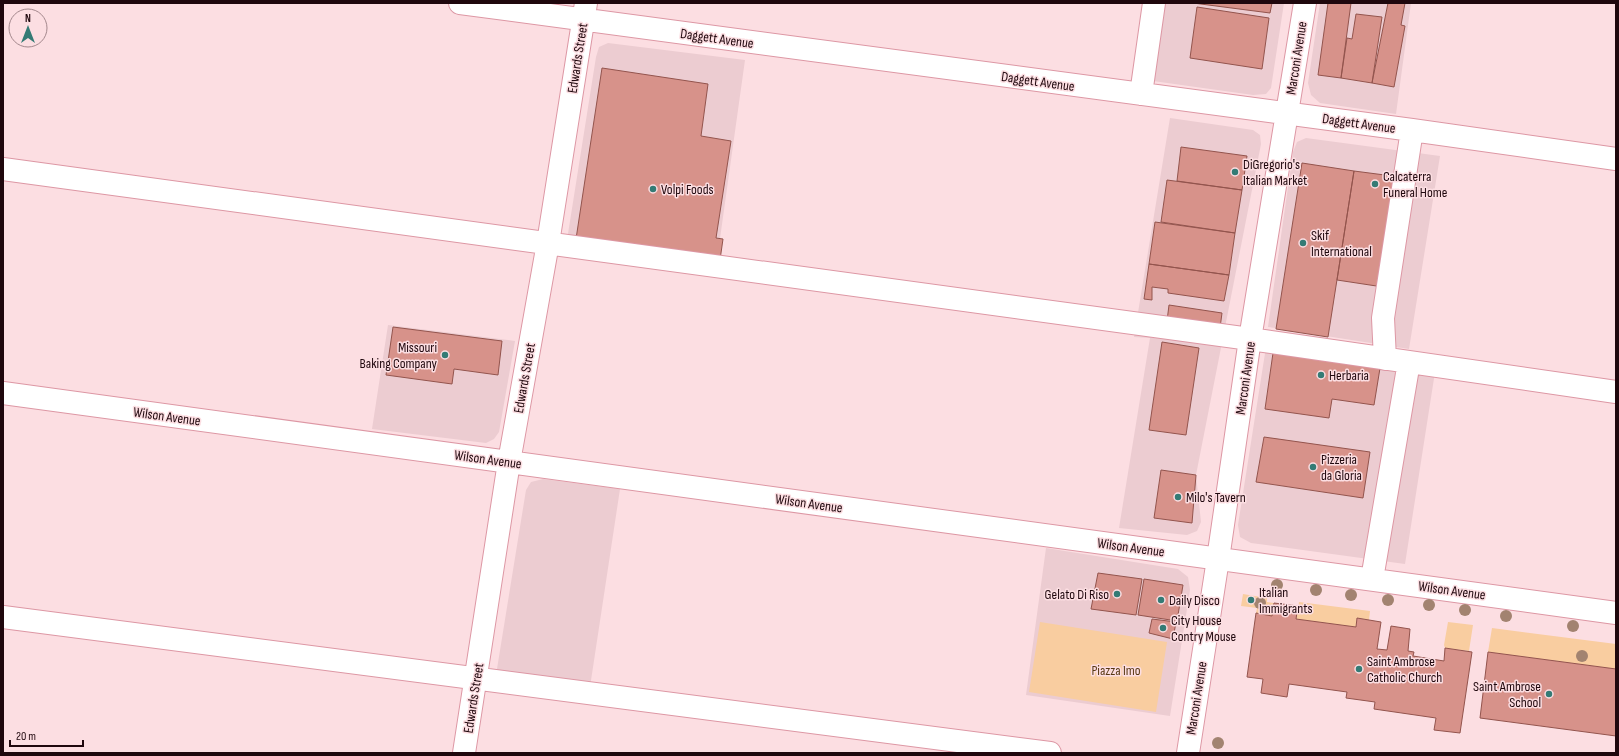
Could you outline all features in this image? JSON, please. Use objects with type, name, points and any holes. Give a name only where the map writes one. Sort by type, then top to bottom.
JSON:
[{"type":"street","name":"Daggett Avenue","points":[[460,3],[585,11],[1141,94],[1616,159]]},
{"type":"street","points":[[1141,94],[1154,3]]},
{"type":"street","name":"Marconi Avenue","points":[[1188,753],[1250,339],[1305,3]]},
{"type":"street","name":"Edwards Street","points":[[464,753],[509,462],[548,244],[585,11]]},
{"type":"street","points":[[1385,359],[1383,318],[1412,130]]},
{"type":"street","points":[[3,169],[1250,339],[1616,392]]},
{"type":"street","points":[[1372,579],[1409,362]]},
{"type":"street","name":"Wilson Avenue","points":[[3,393],[1616,612]]},
{"type":"street","points":[[3,617],[1050,753]]},
{"type":"shaded area","points":[[1164,3],[1284,3],[1271,88],[1266,94],[1253,95],[1153,81]]},
{"type":"shaded area","points":[[1320,3],[1411,3],[1396,114],[1320,103],[1311,95],[1308,83]]},
{"type":"shaded area","name":"Volpi Foods","points":[[608,43],[745,60],[717,260],[567,240],[596,57],[599,47]]},
{"type":"shaded area","points":[[1170,118],[1253,130],[1260,135],[1261,144],[1196,475],[1201,522],[1197,531],[1187,535],[1119,528],[1150,338],[1134,337]]},
{"type":"shaded area","points":[[1306,138],[1440,156],[1409,349],[1268,327],[1293,152],[1297,142]]},
{"type":"shaded area","points":[[388,325],[515,341],[499,432],[494,439],[486,443],[372,429]]},
{"type":"shaded area","points":[[1266,347],[1435,372],[1405,564],[1251,543],[1240,537],[1238,525]]},
{"type":"shaded area","points":[[543,479],[620,489],[590,687],[496,675],[526,490],[531,482]]},
{"type":"shaded area","points":[[1046,548],[1178,569],[1188,577],[1190,590],[1170,716],[1026,695]]},
{"type":"green space","points":[[1243,594],[1267,598],[1267,602],[1274,603],[1272,616],[1256,613],[1257,608],[1241,606]]},
{"type":"green space","points":[[1299,602],[1370,611],[1369,620],[1357,618],[1356,627],[1296,619]]},
{"type":"green space","name":"Piazza Imo","points":[[1040,622],[1167,642],[1156,712],[1029,692]]},
{"type":"green space","points":[[1448,622],[1473,625],[1469,651],[1445,648],[1444,645]]},
{"type":"green space","points":[[1492,628],[1616,644],[1616,669],[1488,652]]},
{"type":"building","points":[[1193,3],[1272,3],[1270,13]]},
{"type":"building","points":[[1328,3],[1351,3],[1341,78],[1318,75]]},
{"type":"building","points":[[1388,3],[1405,3],[1401,25],[1405,26],[1394,87],[1372,83]]},
{"type":"building","points":[[1197,7],[1269,18],[1262,69],[1190,58]]},
{"type":"building","points":[[1356,14],[1382,17],[1372,83],[1341,78],[1347,38],[1352,39]]},
{"type":"building","name":"Volpi Foods","points":[[602,68],[708,84],[701,136],[731,141],[716,238],[723,239],[720,260],[576,239]]},
{"type":"building","points":[[1181,147],[1247,156],[1242,190],[1177,181]]},
{"type":"building","points":[[1302,163],[1354,171],[1328,337],[1276,329]]},
{"type":"building","points":[[1354,171],[1400,177],[1383,287],[1337,280]]},
{"type":"building","points":[[1167,180],[1242,190],[1235,233],[1161,222]]},
{"type":"building","points":[[1155,222],[1235,233],[1229,275],[1149,264]]},
{"type":"building","points":[[1149,264],[1229,275],[1224,301],[1168,293],[1168,289],[1152,287],[1152,300],[1144,299]]},
{"type":"building","points":[[1169,305],[1222,313],[1220,328],[1167,321]]},
{"type":"building","name":"Missouri Baking Company","points":[[393,327],[502,341],[498,375],[454,369],[452,384],[386,375]]},
{"type":"building","points":[[1162,342],[1199,348],[1186,435],[1149,430]]},
{"type":"building","points":[[1274,346],[1381,362],[1374,405],[1332,399],[1329,418],[1265,409]]},
{"type":"building","name":"Pizzeria da Gloria","points":[[1264,437],[1370,452],[1363,498],[1256,482]]},
{"type":"building","points":[[1161,470],[1196,475],[1192,523],[1154,518]]},
{"type":"building","name":"Gelato Di Riso","points":[[1098,573],[1142,579],[1136,615],[1091,609]]},
{"type":"building","name":"Daily Disco","points":[[1144,579],[1183,585],[1177,621],[1138,615]]},
{"type":"building","name":"Saint Ambrose Catholic Church","points":[[1274,603],[1298,606],[1296,619],[1356,627],[1357,618],[1381,622],[1377,649],[1387,650],[1391,626],[1410,629],[1408,651],[1414,652],[1413,656],[1444,661],[1445,648],[1472,652],[1460,733],[1434,730],[1436,718],[1374,709],[1375,702],[1346,698],[1347,692],[1289,684],[1287,697],[1261,693],[1263,679],[1247,677],[1256,613],[1272,616]]},
{"type":"building","name":"City House Contry Mouse","points":[[1152,619],[1176,622],[1173,639],[1149,633]]},
{"type":"building","name":"Saint Ambrose School","points":[[1488,652],[1616,669],[1616,736],[1480,718]]},
{"type":"place","name":"DiGregorio's Italian Market","points":[[1235,172]]},
{"type":"place","name":"Calcaterra Funeral Home","points":[[1375,184]]},
{"type":"place","name":"Volpi Foods","points":[[653,189]]},
{"type":"place","name":"Skif International","points":[[1303,243]]},
{"type":"place","name":"Missouri Baking Company","points":[[445,355]]},
{"type":"place","name":"Herbaria","points":[[1321,375]]},
{"type":"place","name":"Pizzeria da Gloria","points":[[1313,467]]},
{"type":"place","name":"Milo's Tavern","points":[[1178,497]]},
{"type":"place","name":"Gelato Di Riso","points":[[1117,594]]},
{"type":"place","name":"Daily Disco","points":[[1161,600]]},
{"type":"place","name":"Italian Immigrants","points":[[1251,600]]},
{"type":"place","name":"City House Contry Mouse","points":[[1163,628]]},
{"type":"place","name":"Saint Ambrose Catholic Church","points":[[1359,669]]},
{"type":"place","name":"Saint Ambrose School","points":[[1549,694]]}]
